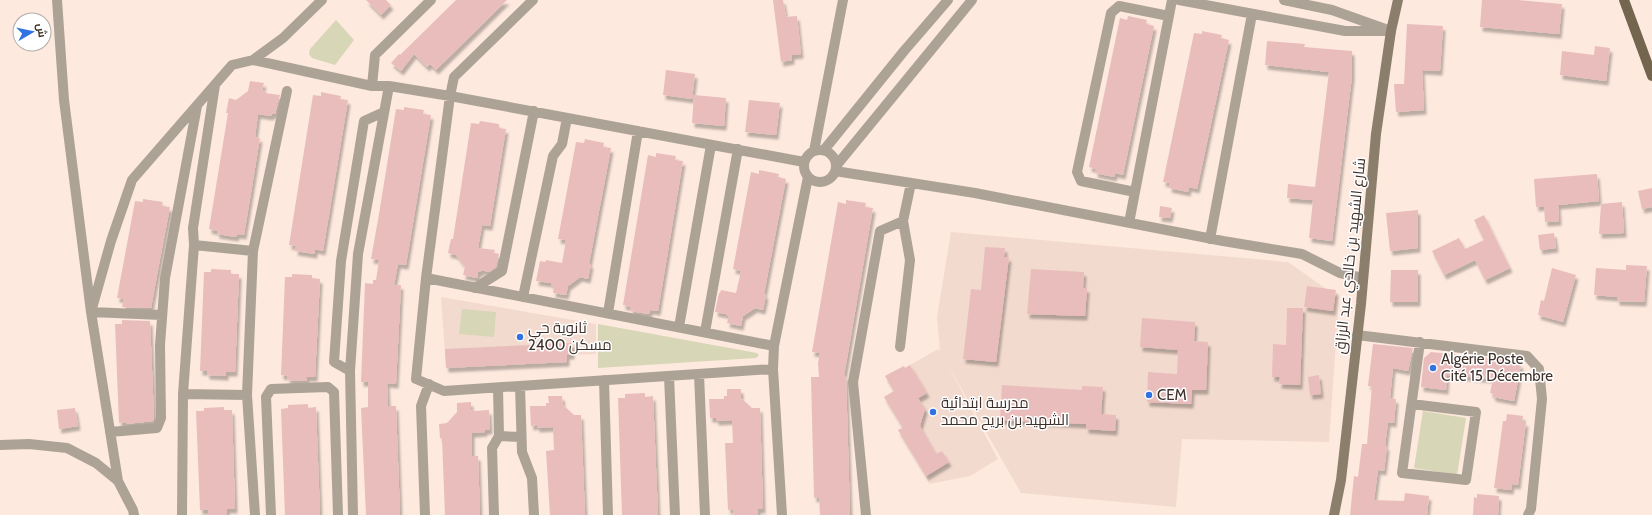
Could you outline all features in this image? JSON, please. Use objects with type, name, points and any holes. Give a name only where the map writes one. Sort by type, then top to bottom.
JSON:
[{"type":"main road","name":"شارع الشهيد بن خالدي عبد الرزاق","points":[[1334,515],[1341,480],[1357,335],[1376,134],[1391,31],[1398,0]]},
{"type":"main road","points":[[1624,0],[1652,76]]},
{"type":"street","points":[[56,0],[64,100],[91,312],[118,481],[133,510],[134,515]]},
{"type":"street","points":[[91,312],[111,242],[132,180],[232,65],[253,60],[283,38],[322,0]]},
{"type":"street","points":[[372,86],[375,55],[431,0]]},
{"type":"street","points":[[533,0],[454,77],[450,96],[426,278],[416,378],[444,391],[773,369]]},
{"type":"street","points":[[819,150],[843,0]]},
{"type":"street","points":[[782,515],[773,369],[774,346],[808,177],[804,167],[804,162],[809,153],[819,150],[948,0]]},
{"type":"street","points":[[808,177],[818,182],[829,180],[836,168],[972,0]]},
{"type":"street","points":[[1129,223],[1172,0]]},
{"type":"street","points":[[1179,0],[1345,31],[1391,31]]},
{"type":"street","points":[[1284,0],[1332,10],[1391,31]]},
{"type":"street","points":[[1135,192],[1081,181],[1077,172],[1111,13],[1119,6],[1169,16]]},
{"type":"street","points":[[1210,239],[1252,14]]},
{"type":"street","points":[[253,60],[372,86],[389,86],[450,96],[804,162]]},
{"type":"street","points":[[182,515],[183,394],[194,245],[193,228],[215,85]]},
{"type":"street","points":[[353,515],[350,371],[358,254],[389,86]]},
{"type":"street","points":[[255,515],[246,395],[253,251],[287,91]]},
{"type":"street","points":[[110,432],[157,428],[161,418],[160,345],[165,278],[197,106]]},
{"type":"street","points":[[475,288],[502,271],[534,111]]},
{"type":"street","points":[[350,371],[334,362],[341,261],[364,122],[384,112]]},
{"type":"street","points":[[523,297],[553,156],[562,144],[567,118]]},
{"type":"street","points":[[608,314],[638,131]]},
{"type":"street","points":[[679,327],[711,144]]},
{"type":"street","points":[[705,332],[738,149]]},
{"type":"street","points":[[819,150],[833,156],[836,168]]},
{"type":"street","points":[[836,168],[911,183],[976,193],[1210,239],[1302,254],[1340,273],[1363,278]]},
{"type":"street","points":[[900,347],[910,260],[903,221],[911,183]]},
{"type":"street","points":[[866,515],[853,382],[880,231],[903,221]]},
{"type":"street","points":[[194,245],[253,251]]},
{"type":"street","points":[[426,278],[774,346]]},
{"type":"street","points":[[91,312],[162,315]]},
{"type":"street","points":[[1357,335],[1527,356],[1539,369],[1542,399],[1531,509],[1528,515]]},
{"type":"street","points":[[1412,404],[1476,412],[1466,480],[1402,473],[1420,342]]},
{"type":"street","points":[[699,374],[705,515]]},
{"type":"street","points":[[669,376],[674,515]]},
{"type":"street","points":[[604,380],[608,515]]},
{"type":"street","points":[[425,515],[420,406],[429,384]]},
{"type":"street","points":[[520,386],[522,452],[532,478],[534,515]]},
{"type":"street","points":[[271,515],[266,397],[272,389],[328,387],[334,392],[338,515]]},
{"type":"street","points":[[494,515],[492,448],[499,436],[498,388]]},
{"type":"street","points":[[183,394],[246,395]]},
{"type":"street","points":[[499,436],[521,437]]},
{"type":"street","points":[[0,445],[29,444],[67,448],[96,463],[118,481]]},
{"type":"shaded area","name":"CEM","points":[[951,232],[1288,262],[1339,298],[1329,442],[1182,439],[1176,507],[1021,493],[946,362],[998,459],[970,476],[929,484],[926,476],[898,430],[903,427],[884,397],[894,391],[885,376],[904,366],[905,368],[938,349],[940,351],[937,317]]},
{"type":"shaded area","name":"ثانوية حي 2400 مسكن","points":[[441,297],[596,324],[596,354],[567,355],[567,362],[446,368]]},
{"type":"green space","points":[[336,20],[354,40],[335,65],[312,58],[309,54],[310,49]]},
{"type":"green space","points":[[462,309],[496,312],[494,337],[459,334]]},
{"type":"green space","points":[[598,324],[757,353],[759,355],[756,358],[598,368]]},
{"type":"green space","points":[[1423,411],[1466,418],[1457,475],[1414,468]]},
{"type":"building","points":[[366,0],[386,0],[391,5],[381,15]]},
{"type":"building","points":[[456,0],[507,0],[436,70],[430,64],[427,67],[414,54],[401,71],[391,63],[399,54],[400,55]]},
{"type":"building","points":[[773,0],[783,0],[786,17],[797,16],[801,54],[792,55],[792,60],[781,62]]},
{"type":"building","points":[[1482,0],[1518,0],[1562,4],[1559,34],[1480,27]]},
{"type":"building","points":[[1128,16],[1147,20],[1146,24],[1154,26],[1123,175],[1115,173],[1114,177],[1095,173],[1096,169],[1089,167],[1120,18],[1127,20]]},
{"type":"building","points":[[1407,24],[1443,26],[1440,71],[1422,70],[1424,110],[1396,112],[1394,84],[1404,84]]},
{"type":"building","points":[[1202,31],[1222,35],[1221,38],[1229,40],[1197,189],[1189,187],[1188,192],[1169,188],[1170,183],[1163,182],[1194,33],[1202,34]]},
{"type":"building","points":[[1267,41],[1305,44],[1304,47],[1352,51],[1352,76],[1332,241],[1309,238],[1313,200],[1287,198],[1288,184],[1315,187],[1329,72],[1265,65]]},
{"type":"building","points":[[1595,46],[1610,48],[1606,81],[1560,75],[1562,51],[1594,55]]},
{"type":"building","points":[[666,70],[695,74],[692,99],[663,95]]},
{"type":"building","points":[[250,81],[264,83],[262,90],[265,91],[265,93],[280,95],[275,114],[272,114],[271,116],[258,114],[255,137],[260,138],[244,235],[237,234],[236,237],[217,234],[217,231],[209,229],[228,113],[226,113],[229,98],[236,100],[248,91]]},
{"type":"building","points":[[321,92],[341,96],[340,99],[348,100],[323,251],[315,249],[315,254],[295,251],[296,246],[289,245],[313,95],[321,96]]},
{"type":"building","points":[[694,95],[726,98],[724,126],[692,123]]},
{"type":"building","points":[[749,100],[780,103],[776,135],[745,132]]},
{"type":"building","points":[[404,107],[424,110],[423,114],[431,115],[406,265],[398,264],[394,285],[401,285],[396,384],[387,383],[388,406],[396,406],[400,515],[366,515],[361,408],[368,407],[368,382],[361,382],[365,283],[373,284],[373,280],[376,280],[379,260],[371,259],[396,109],[404,110]]},
{"type":"building","points":[[480,121],[499,124],[499,128],[506,129],[490,226],[482,225],[478,248],[495,250],[494,253],[499,254],[496,267],[489,272],[481,270],[481,272],[478,272],[477,278],[463,275],[465,267],[456,255],[448,253],[451,239],[453,239],[471,123],[479,124]]},
{"type":"building","points":[[585,139],[604,143],[603,147],[611,148],[589,264],[591,264],[588,279],[580,277],[568,286],[566,295],[553,293],[554,286],[551,285],[551,283],[536,281],[540,261],[545,262],[546,260],[562,263],[566,240],[558,239],[576,142],[584,143]]},
{"type":"building","points":[[656,153],[676,156],[675,160],[683,161],[658,311],[650,310],[649,314],[630,311],[631,307],[623,305],[648,155],[656,157]]},
{"type":"building","points":[[759,170],[779,174],[778,177],[786,179],[764,294],[766,295],[763,310],[755,308],[743,316],[741,326],[727,323],[729,316],[715,312],[721,290],[736,293],[741,271],[733,269],[751,172],[759,174]]},
{"type":"building","points":[[1597,174],[1599,201],[1558,205],[1559,221],[1545,222],[1544,206],[1536,207],[1534,179]]},
{"type":"building","points":[[1652,188],[1652,207],[1642,209],[1638,191]]},
{"type":"building","points":[[143,199],[163,202],[162,206],[170,207],[151,308],[122,307],[124,299],[117,298],[135,201],[143,202]]},
{"type":"building","points":[[846,200],[866,203],[865,207],[873,208],[844,376],[846,376],[850,515],[820,515],[819,497],[814,498],[811,377],[819,377],[818,363],[820,353],[812,352],[838,202],[846,204]]},
{"type":"building","points":[[1622,202],[1624,233],[1599,234],[1601,204]]},
{"type":"building","points":[[1160,206],[1172,208],[1170,218],[1159,217]]},
{"type":"building","points":[[1418,210],[1418,248],[1390,251],[1386,213]]},
{"type":"building","points":[[1484,215],[1510,268],[1485,280],[1475,260],[1444,275],[1432,251],[1459,238],[1465,249],[1484,240],[1474,220]]},
{"type":"building","points":[[1554,233],[1556,248],[1540,250],[1538,235]]},
{"type":"building","points":[[985,247],[1005,248],[1004,257],[1009,257],[996,362],[963,359],[971,289],[981,290]]},
{"type":"building","points":[[1626,265],[1647,266],[1644,302],[1617,301],[1617,297],[1594,295],[1596,268],[1626,270]]},
{"type":"building","points":[[1552,268],[1576,275],[1563,322],[1538,315],[1541,300],[1544,301]]},
{"type":"building","points":[[211,269],[231,270],[231,274],[239,274],[235,372],[226,372],[226,376],[207,375],[207,371],[200,371],[204,272],[211,272]]},
{"type":"building","points":[[1031,269],[1084,272],[1083,288],[1087,288],[1085,316],[1027,314]]},
{"type":"building","points":[[1391,270],[1418,270],[1418,302],[1390,302]]},
{"type":"building","points":[[292,274],[312,275],[312,278],[320,279],[315,377],[307,377],[307,381],[287,380],[288,376],[281,375],[285,277],[292,277]]},
{"type":"building","points":[[1307,286],[1336,290],[1333,311],[1304,307]]},
{"type":"building","points":[[1287,308],[1303,308],[1300,385],[1279,384],[1280,377],[1272,377],[1273,344],[1286,345]]},
{"type":"building","points":[[1142,318],[1195,322],[1194,341],[1208,342],[1206,390],[1192,390],[1191,404],[1147,402],[1148,372],[1177,374],[1178,350],[1140,347]]},
{"type":"building","points":[[122,320],[150,321],[153,421],[126,424],[126,422],[119,423],[115,324],[122,324]]},
{"type":"building","points":[[572,343],[572,355],[567,355],[567,362],[446,368],[445,349]]},
{"type":"building","points":[[1373,344],[1413,348],[1408,371],[1393,368],[1390,398],[1396,399],[1394,423],[1388,422],[1384,471],[1378,470],[1374,500],[1404,501],[1405,493],[1429,496],[1427,515],[1350,515],[1354,476],[1358,477],[1362,444],[1367,444],[1372,386],[1368,386]]},
{"type":"building","points":[[1431,352],[1516,361],[1521,365],[1514,401],[1493,397],[1493,394],[1490,393],[1493,379],[1447,375],[1446,390],[1421,387],[1424,358]]},
{"type":"building","points":[[910,365],[927,393],[918,398],[925,409],[920,426],[936,454],[942,451],[949,462],[926,476],[898,430],[903,428],[884,397],[894,391],[885,376],[904,366],[905,368]]},
{"type":"building","points":[[1319,375],[1321,394],[1310,395],[1308,377]]},
{"type":"building","points":[[1002,385],[1082,390],[1082,386],[1103,387],[1101,414],[1116,415],[1115,431],[1086,429],[1086,424],[1000,420]]},
{"type":"building","points":[[727,389],[741,389],[741,398],[752,408],[760,408],[763,509],[758,509],[758,515],[734,515],[733,509],[728,510],[725,443],[733,443],[732,420],[716,421],[716,418],[710,418],[709,399],[724,399],[724,396],[727,396]]},
{"type":"building","points":[[645,393],[645,397],[653,396],[658,515],[622,515],[618,398],[625,398],[625,394]]},
{"type":"building","points":[[548,396],[562,396],[563,405],[574,415],[581,415],[585,515],[550,515],[546,451],[554,450],[553,427],[537,428],[537,425],[531,426],[530,406],[546,406],[546,403],[549,403]]},
{"type":"building","points":[[471,402],[471,409],[474,409],[474,411],[489,410],[490,430],[472,433],[472,456],[478,456],[480,515],[445,515],[442,438],[440,438],[439,424],[447,423],[457,412],[457,403]]},
{"type":"building","points":[[308,404],[308,408],[316,407],[320,515],[285,515],[281,409],[288,408],[288,405]]},
{"type":"building","points":[[224,407],[224,410],[232,410],[235,509],[227,509],[227,515],[208,515],[208,510],[200,510],[196,411],[204,411],[204,408]]},
{"type":"building","points":[[75,408],[78,426],[59,429],[57,410]]},
{"type":"building","points":[[1507,414],[1523,416],[1522,422],[1526,422],[1518,485],[1512,484],[1511,490],[1494,488],[1503,421],[1506,421]]},
{"type":"building","points":[[1477,494],[1499,496],[1498,515],[1473,515],[1474,497],[1477,498]]},
{"type":"place","name":"ثانوية حي 2400 مسكن","points":[[520,337]]},
{"type":"place","name":"Algérie Poste Cité 15 Décembre","points":[[1433,368]]},
{"type":"place","name":"CEM","points":[[1149,395]]},
{"type":"place","name":"مدرسة ابتدائية الشهيد بن بريح محمد","points":[[933,412]]}]
